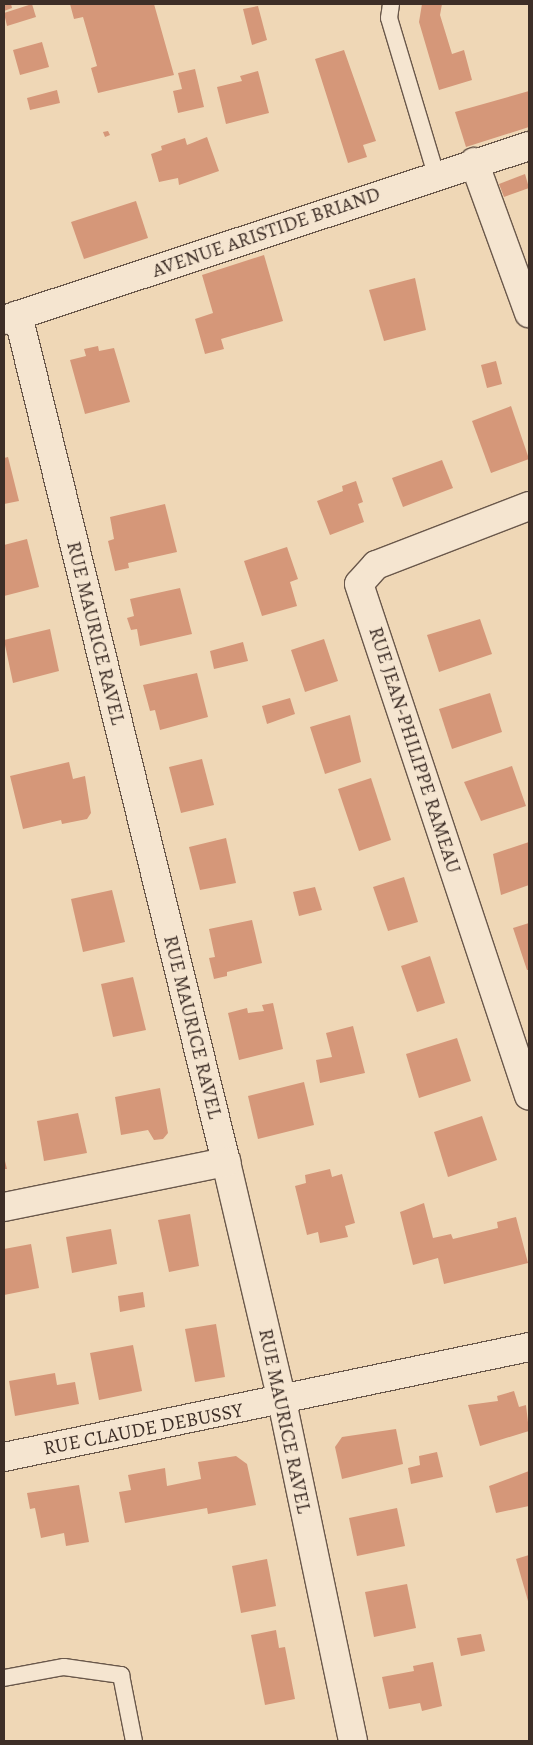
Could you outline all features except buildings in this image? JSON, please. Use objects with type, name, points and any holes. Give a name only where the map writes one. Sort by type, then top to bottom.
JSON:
[{"type":"street","name":"AVENUE ARISTIDE BRIAND","points":[[11,318],[474,162],[529,146]]},
{"type":"street","points":[[474,162],[529,313]]},
{"type":"street","name":"RUE MAURICE RAVEL","points":[[11,318],[226,1162],[282,1401],[353,1741]]},
{"type":"street","name":"RUE JEAN-PHILIPPE RAMEAU","points":[[529,506],[376,565],[360,584],[529,1096]]},
{"type":"street","points":[[4,1207],[226,1162]]},
{"type":"street","name":"RUE CLAUDE DEBUSSY","points":[[4,1457],[282,1401],[529,1347]]},
{"type":"lane","points":[[391,4],[389,18],[436,175]]},
{"type":"lane","points":[[4,1678],[64,1667],[121,1676],[134,1741]]}]
